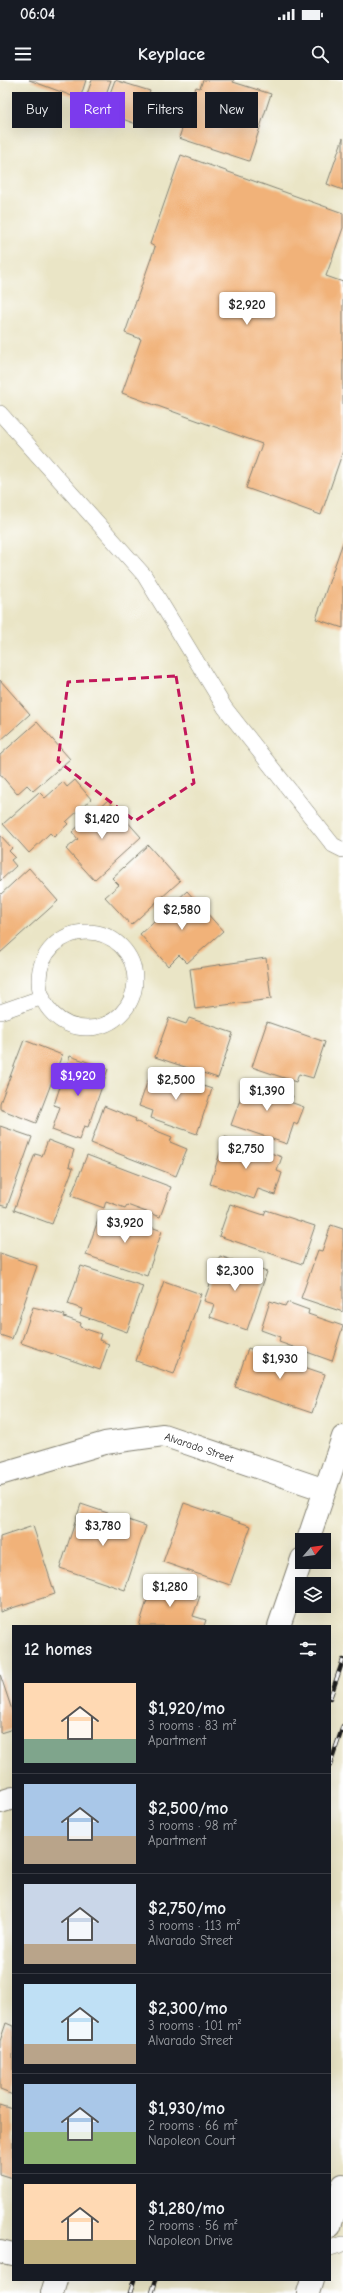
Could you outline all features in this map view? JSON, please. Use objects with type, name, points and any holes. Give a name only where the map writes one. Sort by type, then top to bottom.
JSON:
[{"type":"street","name":"Alvarado Street","points":[[0,1474],[105,1443],[162,1435],[325,1490]]},
{"type":"street","points":[[310,1533],[343,1436]]},
{"type":"street","points":[[279,1625],[299,1569]]},
{"type":"street","points":[[0,1802],[12,1798]]},
{"type":"street","points":[[331,2223],[343,2185]]},
{"type":"street","points":[[0,2250],[12,2254]]},
{"type":"street","points":[[52,2293],[56,2281]]},
{"type":"street","points":[[308,2293],[312,2281]]},
{"type":"lane","points":[[0,413],[144,575],[225,708],[334,845],[343,850]]},
{"type":"lane","points":[[82,932],[98,934],[113,940],[125,950],[133,964],[135,980],[133,996],[126,1009],[115,1020],[100,1027],[85,1029],[69,1025],[56,1016],[46,1004],[43,997],[40,974],[45,958],[54,946],[67,937],[82,932]]},
{"type":"lane","points":[[0,1012],[43,997]]},
{"type":"lane","points":[[331,2248],[343,2244]]},
{"type":"highlighted area","points":[[176,676],[194,783],[135,821],[58,761],[68,682]]},
{"type":"building","points":[[29,80],[86,80],[82,92],[70,92],[70,95]]},
{"type":"building","points":[[92,80],[111,80],[107,92],[88,92]]},
{"type":"building","points":[[115,80],[150,91],[133,92],[133,123],[125,120],[125,92],[110,92]]},
{"type":"building","points":[[203,80],[234,80],[233,82],[271,94],[249,161],[179,138],[182,128],[197,128],[197,92],[194,92],[196,87],[200,88]]},
{"type":"building","points":[[343,138],[343,190],[327,184]]},
{"type":"building","points":[[181,155],[343,213],[343,228],[326,276],[343,282],[343,451],[321,515],[246,488],[262,444],[122,393],[141,339],[125,333],[155,247],[150,244]]},
{"type":"building","points":[[343,542],[343,628],[316,619]]},
{"type":"building","points":[[0,680],[30,714],[0,741]]},
{"type":"building","points":[[37,722],[70,759],[33,791],[27,785],[17,794],[0,774],[0,755]]},
{"type":"building","points":[[75,780],[91,799],[66,822],[68,824],[54,837],[50,833],[29,853],[3,824],[39,792],[45,798],[63,782],[67,787]]},
{"type":"building","points":[[108,800],[141,837],[94,880],[66,849],[78,839],[72,832]]},
{"type":"building","points":[[0,835],[12,848],[9,851],[15,857],[11,860],[16,866],[0,881]]},
{"type":"building","points":[[148,845],[180,881],[131,925],[105,897],[119,885],[112,878]]},
{"type":"building","points":[[29,868],[58,901],[0,953],[0,895]]},
{"type":"building","points":[[187,891],[223,931],[187,963],[179,955],[168,966],[140,934]]},
{"type":"building","points":[[266,958],[271,999],[195,1009],[190,969]]},
{"type":"building","points":[[169,1018],[186,1024],[189,1018],[233,1033],[218,1078],[155,1057]]},
{"type":"building","points":[[267,1022],[325,1042],[313,1078],[299,1074],[296,1082],[252,1067]]},
{"type":"building","points":[[24,1040],[62,1055],[36,1123],[0,1109],[0,1103]]},
{"type":"building","points":[[70,1056],[108,1069],[88,1127],[84,1126],[79,1140],[52,1130],[60,1107],[54,1105]]},
{"type":"building","points":[[152,1069],[212,1089],[197,1134],[151,1118],[153,1111],[139,1106]]},
{"type":"building","points":[[247,1080],[293,1096],[290,1102],[304,1107],[297,1125],[294,1123],[287,1144],[231,1125]]},
{"type":"building","points":[[104,1106],[136,1119],[135,1121],[172,1137],[170,1142],[187,1149],[176,1176],[91,1143]]},
{"type":"building","points":[[0,1126],[32,1137],[7,1207],[0,1205]]},
{"type":"building","points":[[225,1137],[282,1157],[277,1171],[282,1173],[275,1195],[258,1189],[254,1199],[210,1184]]},
{"type":"building","points":[[48,1140],[74,1150],[69,1166],[73,1168],[52,1224],[14,1210],[35,1154],[42,1156]]},
{"type":"building","points":[[87,1155],[171,1187],[160,1217],[127,1205],[125,1208],[106,1201],[104,1208],[71,1196]]},
{"type":"building","points":[[230,1204],[264,1215],[266,1210],[315,1226],[302,1264],[219,1236]]},
{"type":"building","points":[[115,1214],[162,1231],[147,1276],[86,1255],[99,1217],[112,1221]]},
{"type":"building","points":[[331,1225],[343,1229],[343,1312],[301,1298],[318,1250],[322,1251]]},
{"type":"building","points":[[0,1253],[37,1266],[12,1339],[0,1335]]},
{"type":"building","points":[[220,1256],[267,1272],[247,1330],[210,1317],[214,1304],[204,1301]]},
{"type":"building","points":[[81,1266],[143,1286],[127,1332],[80,1315],[82,1309],[68,1304]]},
{"type":"building","points":[[164,1281],[201,1294],[174,1374],[136,1361]]},
{"type":"building","points":[[270,1301],[285,1306],[287,1302],[309,1310],[308,1314],[343,1326],[332,1361],[279,1342],[280,1337],[261,1330]]},
{"type":"building","points":[[33,1307],[65,1315],[64,1317],[81,1323],[80,1327],[101,1334],[99,1340],[109,1344],[100,1370],[21,1343]]},
{"type":"building","points":[[248,1348],[325,1374],[312,1413],[235,1387]]},
{"type":"building","points":[[184,1503],[251,1526],[230,1585],[163,1562]]},
{"type":"building","points":[[81,1504],[146,1526],[125,1590],[60,1568]]},
{"type":"building","points":[[33,1526],[55,1594],[0,1612],[0,1537]]},
{"type":"building","points":[[153,1581],[200,1596],[193,1616],[206,1620],[204,1625],[139,1625]]},
{"type":"building","points":[[0,1674],[12,1710],[12,1729],[0,1733]]},
{"type":"building","points":[[6,2023],[12,2026],[12,2095],[0,2090],[0,2041]]},
{"type":"building","points":[[0,2105],[12,2109],[12,2178],[0,2174]]},
{"type":"railway","points":[[331,1695],[343,1660]]},
{"type":"railway","points":[[331,1762],[343,1726]]},
{"type":"railway","points":[[130,2293],[134,2281]]},
{"type":"railway","points":[[152,2293],[156,2281]]}]
